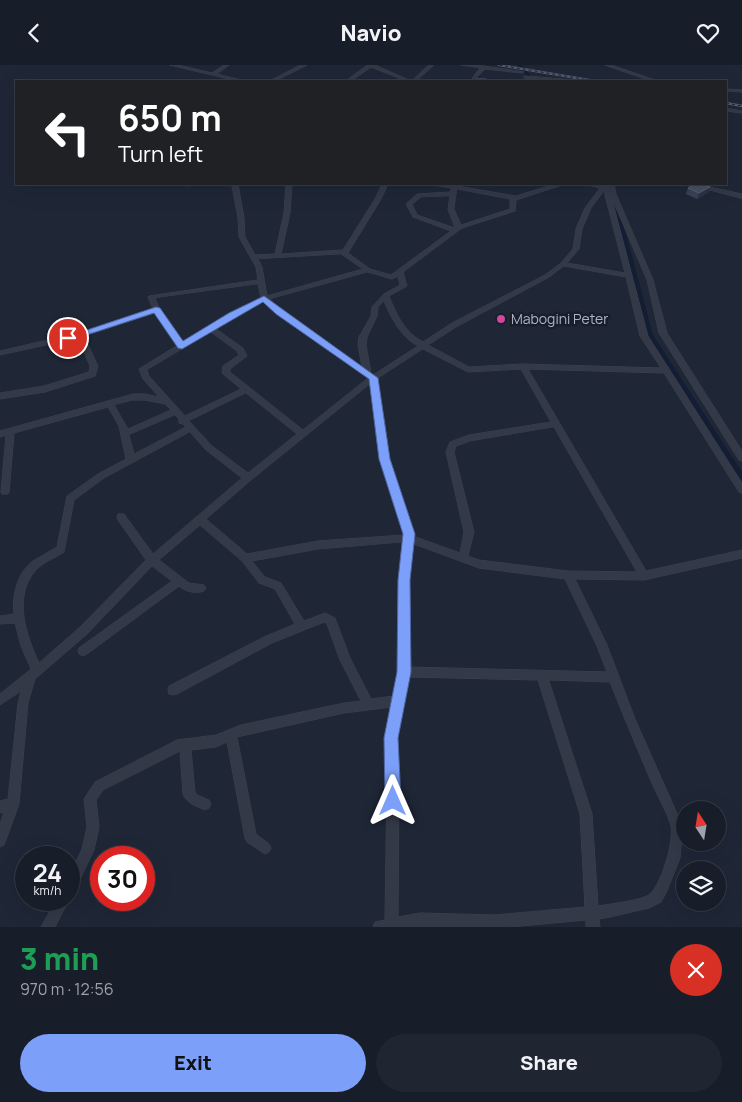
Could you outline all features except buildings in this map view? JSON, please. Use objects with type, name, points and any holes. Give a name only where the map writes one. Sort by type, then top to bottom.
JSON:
[{"type":"street","points":[[172,65],[234,80]]},
{"type":"street","points":[[213,74],[227,65]]},
{"type":"street","points":[[274,80],[305,65]]},
{"type":"street","points":[[349,80],[371,65],[407,80]]},
{"type":"street","points":[[415,80],[432,65]]},
{"type":"street","points":[[463,65],[522,72]]},
{"type":"street","points":[[519,65],[522,72],[528,78],[559,80]]},
{"type":"street","points":[[607,65],[653,80]]},
{"type":"street","points":[[474,80],[474,77],[484,67]]},
{"type":"street","points":[[727,90],[742,91]]},
{"type":"street","points":[[727,109],[742,112]]},
{"type":"street","points":[[236,185],[242,218],[242,237],[255,257],[262,281],[264,299],[370,375]]},
{"type":"street","points":[[278,255],[287,213],[289,185]]},
{"type":"street","points":[[345,252],[385,185]]},
{"type":"street","points":[[440,185],[513,198],[530,195],[557,185]]},
{"type":"street","points":[[0,700],[34,674],[83,631],[152,560],[370,375],[454,325],[547,276],[563,264],[573,255],[579,229],[588,207],[606,185]]},
{"type":"street","points":[[606,185],[644,336],[742,490]]},
{"type":"street","points":[[606,185],[613,194],[650,280],[663,333],[742,458]]},
{"type":"street","points":[[694,185],[742,196]]},
{"type":"street","points":[[441,239],[442,225],[451,211],[454,188]]},
{"type":"street","points":[[454,188],[419,195],[409,204],[415,216],[457,228]]},
{"type":"street","points":[[255,257],[345,252],[368,270],[389,277],[400,273],[457,228],[507,213],[514,208],[513,198]]},
{"type":"street","points":[[451,211],[457,228]]},
{"type":"street","points":[[563,264],[594,272],[628,276]]},
{"type":"street","points":[[248,478],[209,448],[182,421],[146,377],[143,369],[212,329],[232,315],[264,299],[368,270]]},
{"type":"street","points":[[400,273],[404,286],[385,296],[375,307],[370,328],[363,337],[362,345],[370,375],[385,459],[409,538],[404,580],[404,672],[391,738],[393,783],[386,926],[420,920],[478,924],[626,908],[649,902],[656,897],[663,887],[674,858],[678,834],[675,823],[614,677],[568,575]]},
{"type":"street","points":[[182,346],[156,310],[150,298],[262,281]]},
{"type":"street","points":[[385,296],[395,318],[409,336],[421,346],[468,370],[523,366],[666,371]]},
{"type":"street","points":[[0,353],[80,335],[156,310]]},
{"type":"street","points":[[212,329],[242,353],[242,359],[224,371],[302,434]]},
{"type":"street","points":[[0,396],[45,389],[92,374],[94,366],[80,335]]},
{"type":"street","points":[[523,366],[644,575]]},
{"type":"street","points":[[182,421],[246,390]]},
{"type":"street","points":[[0,434],[139,397],[166,401]]},
{"type":"street","points":[[110,404],[126,433],[131,459]]},
{"type":"street","points":[[126,433],[175,412]]},
{"type":"street","points":[[463,558],[469,532],[450,452],[453,444],[469,438],[557,424]]},
{"type":"street","points":[[0,841],[14,804],[23,703],[34,674],[19,618],[19,597],[26,577],[34,566],[62,547],[70,498],[101,476],[190,428]]},
{"type":"street","points":[[5,492],[10,432]]},
{"type":"street","points":[[121,517],[152,560],[188,588],[201,588]]},
{"type":"street","points":[[199,519],[245,558],[262,580],[278,586],[301,625]]},
{"type":"street","points":[[245,558],[318,545],[409,538],[479,564],[568,575],[644,575],[742,554]]},
{"type":"street","points":[[83,651],[179,581]]},
{"type":"street","points":[[172,690],[210,669],[301,625],[325,617],[331,621],[345,660],[368,704]]},
{"type":"street","points":[[0,620],[19,618]]},
{"type":"street","points":[[404,672],[614,677]]},
{"type":"street","points":[[542,676],[586,814],[593,927]]},
{"type":"street","points":[[80,867],[88,850],[93,827],[90,799],[94,790],[159,753],[185,744],[216,741],[250,727],[368,704],[399,701]]},
{"type":"street","points":[[231,735],[251,838],[265,848]]},
{"type":"street","points":[[185,744],[189,794],[193,799],[205,804]]},
{"type":"street","points":[[0,807],[14,804]]},
{"type":"street","points":[[48,927],[57,911]]},
{"type":"waterway","points":[[520,65],[532,80]]},
{"type":"waterway","points":[[611,185],[650,335],[742,478]]},
{"type":"railway","points":[[499,65],[589,80]]},
{"type":"railway","points":[[727,103],[742,106]]},
{"type":"place","name":"Mabogini Peter","points":[[501,319]]},
{"type":"route","points":[[68,338],[156,310],[182,346],[256,301],[264,299],[373,378],[383,451],[410,540],[405,562],[404,580],[404,672],[391,738],[393,801]]}]
